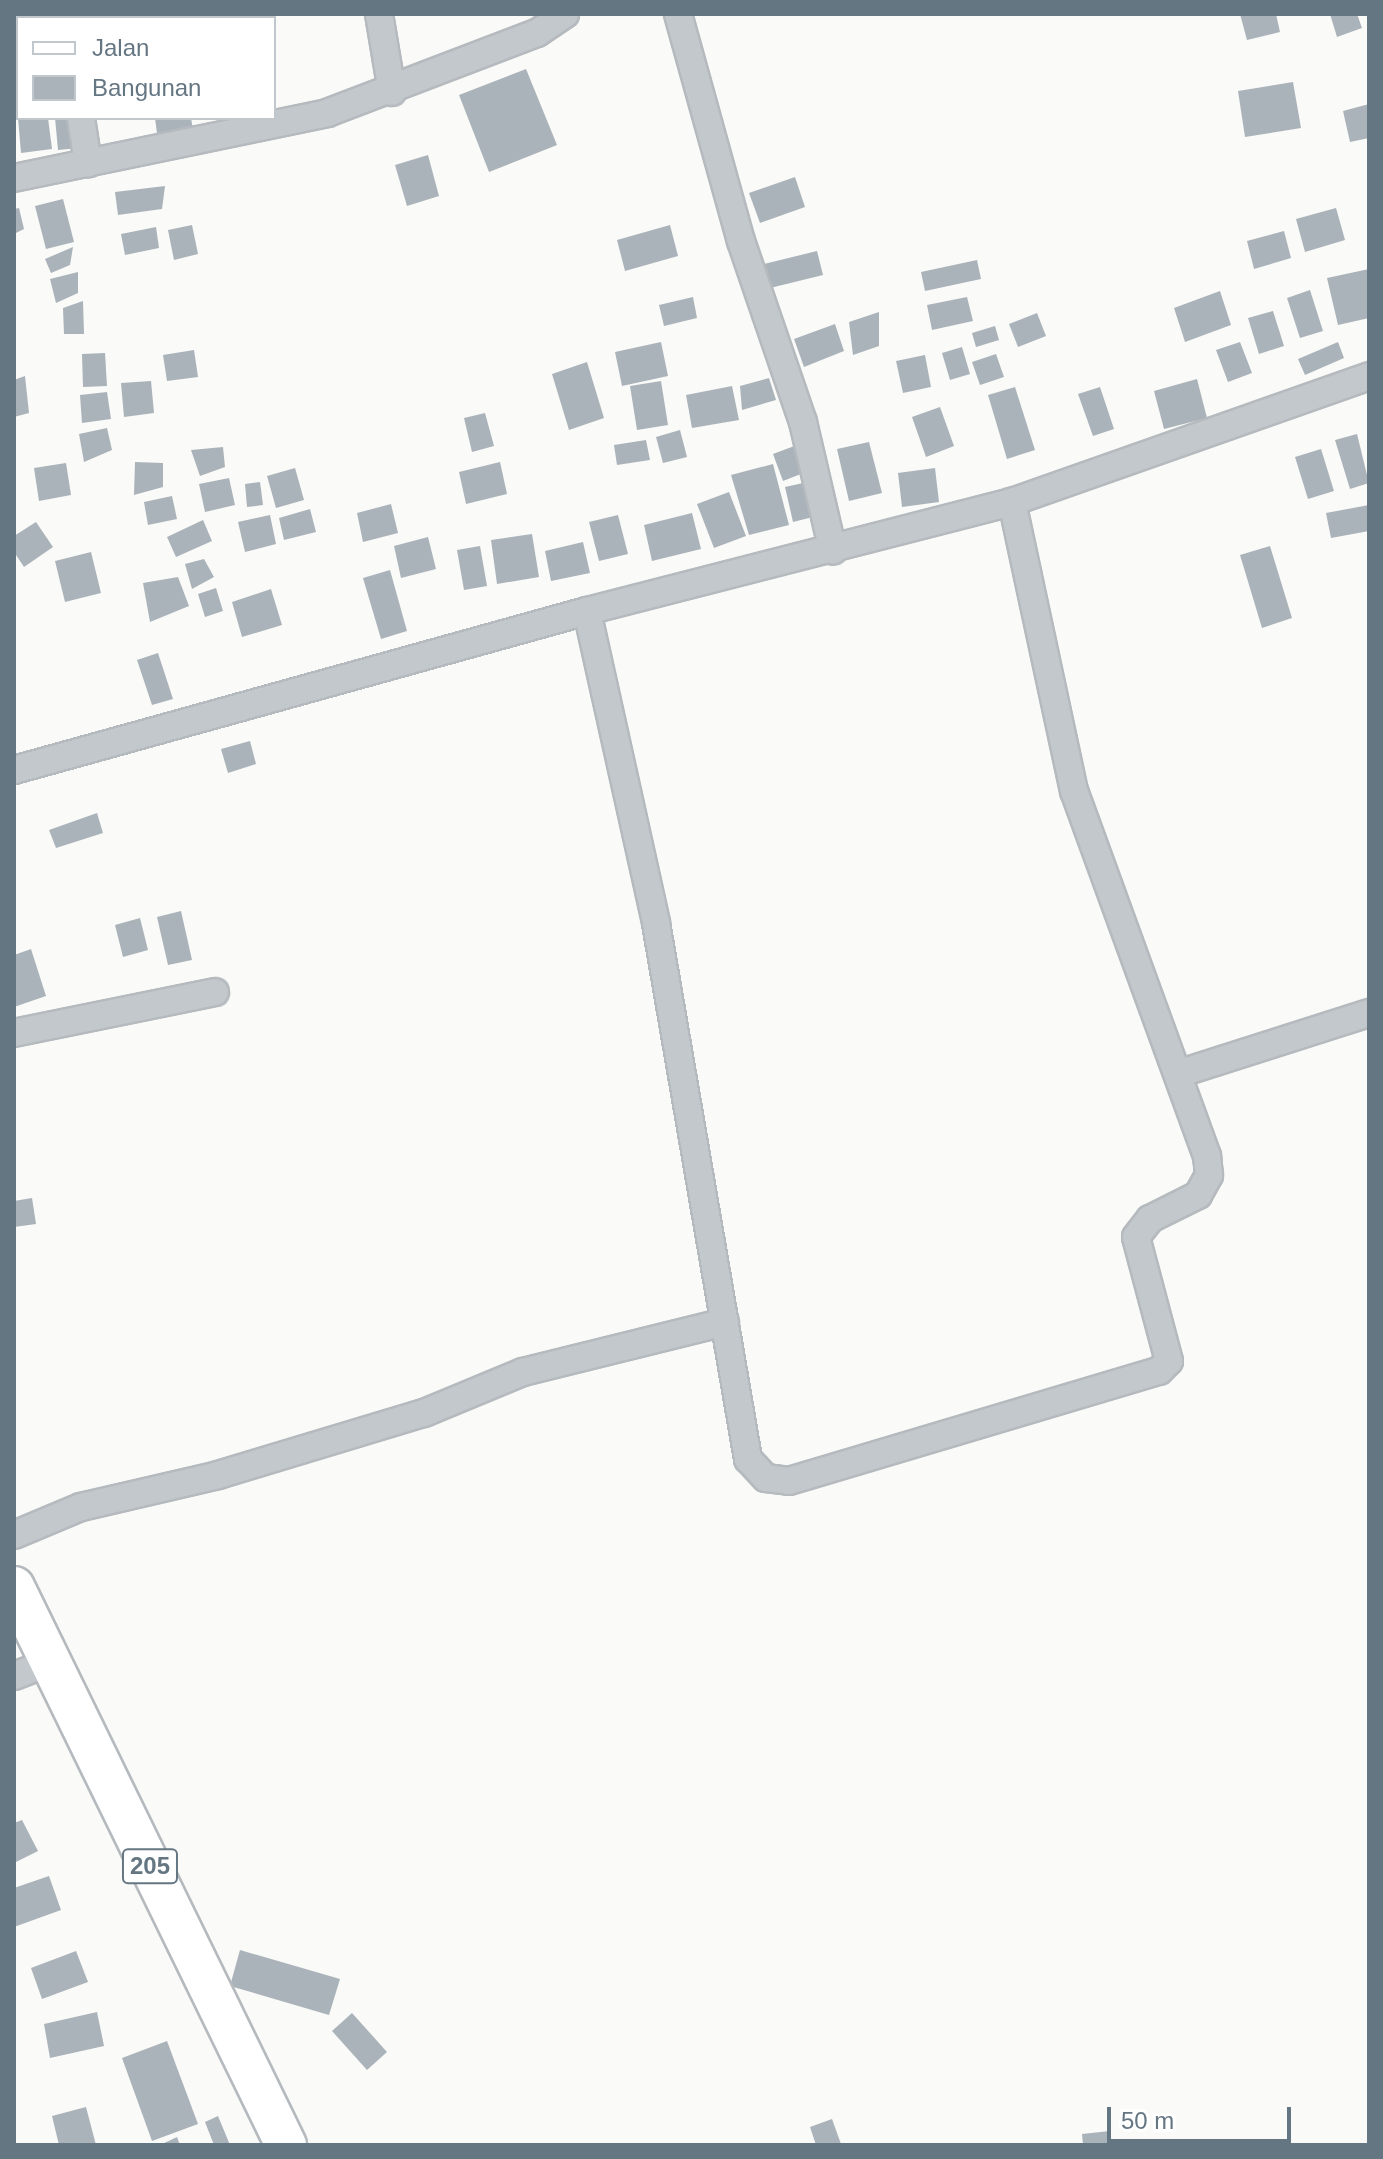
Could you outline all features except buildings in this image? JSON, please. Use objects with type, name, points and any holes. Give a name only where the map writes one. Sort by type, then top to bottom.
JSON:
[{"type":"main road","name":"205","points":[[14,1587],[286,2145]]},
{"type":"street","points":[[379,14],[392,92]]},
{"type":"street","points":[[14,178],[327,113],[392,92],[537,33],[565,14]]},
{"type":"street","points":[[678,14],[741,241],[803,422],[833,551]]},
{"type":"street","points":[[81,120],[88,163]]},
{"type":"street","points":[[14,770],[587,611],[833,551],[1012,502],[1369,376]]},
{"type":"street","points":[[587,611],[656,923],[748,1459],[766,1478],[789,1481],[1159,1371],[1169,1361],[1169,1348],[1136,1237],[1150,1219],[1198,1195],[1209,1175],[1178,1074],[1074,791],[1012,502]]},
{"type":"street","points":[[14,1033],[215,992]]},
{"type":"street","points":[[1178,1074],[1369,1013]]},
{"type":"street","points":[[14,1535],[81,1507],[218,1475],[424,1413],[523,1372],[725,1322]]},
{"type":"street","points":[[14,1676],[51,1662]]}]
